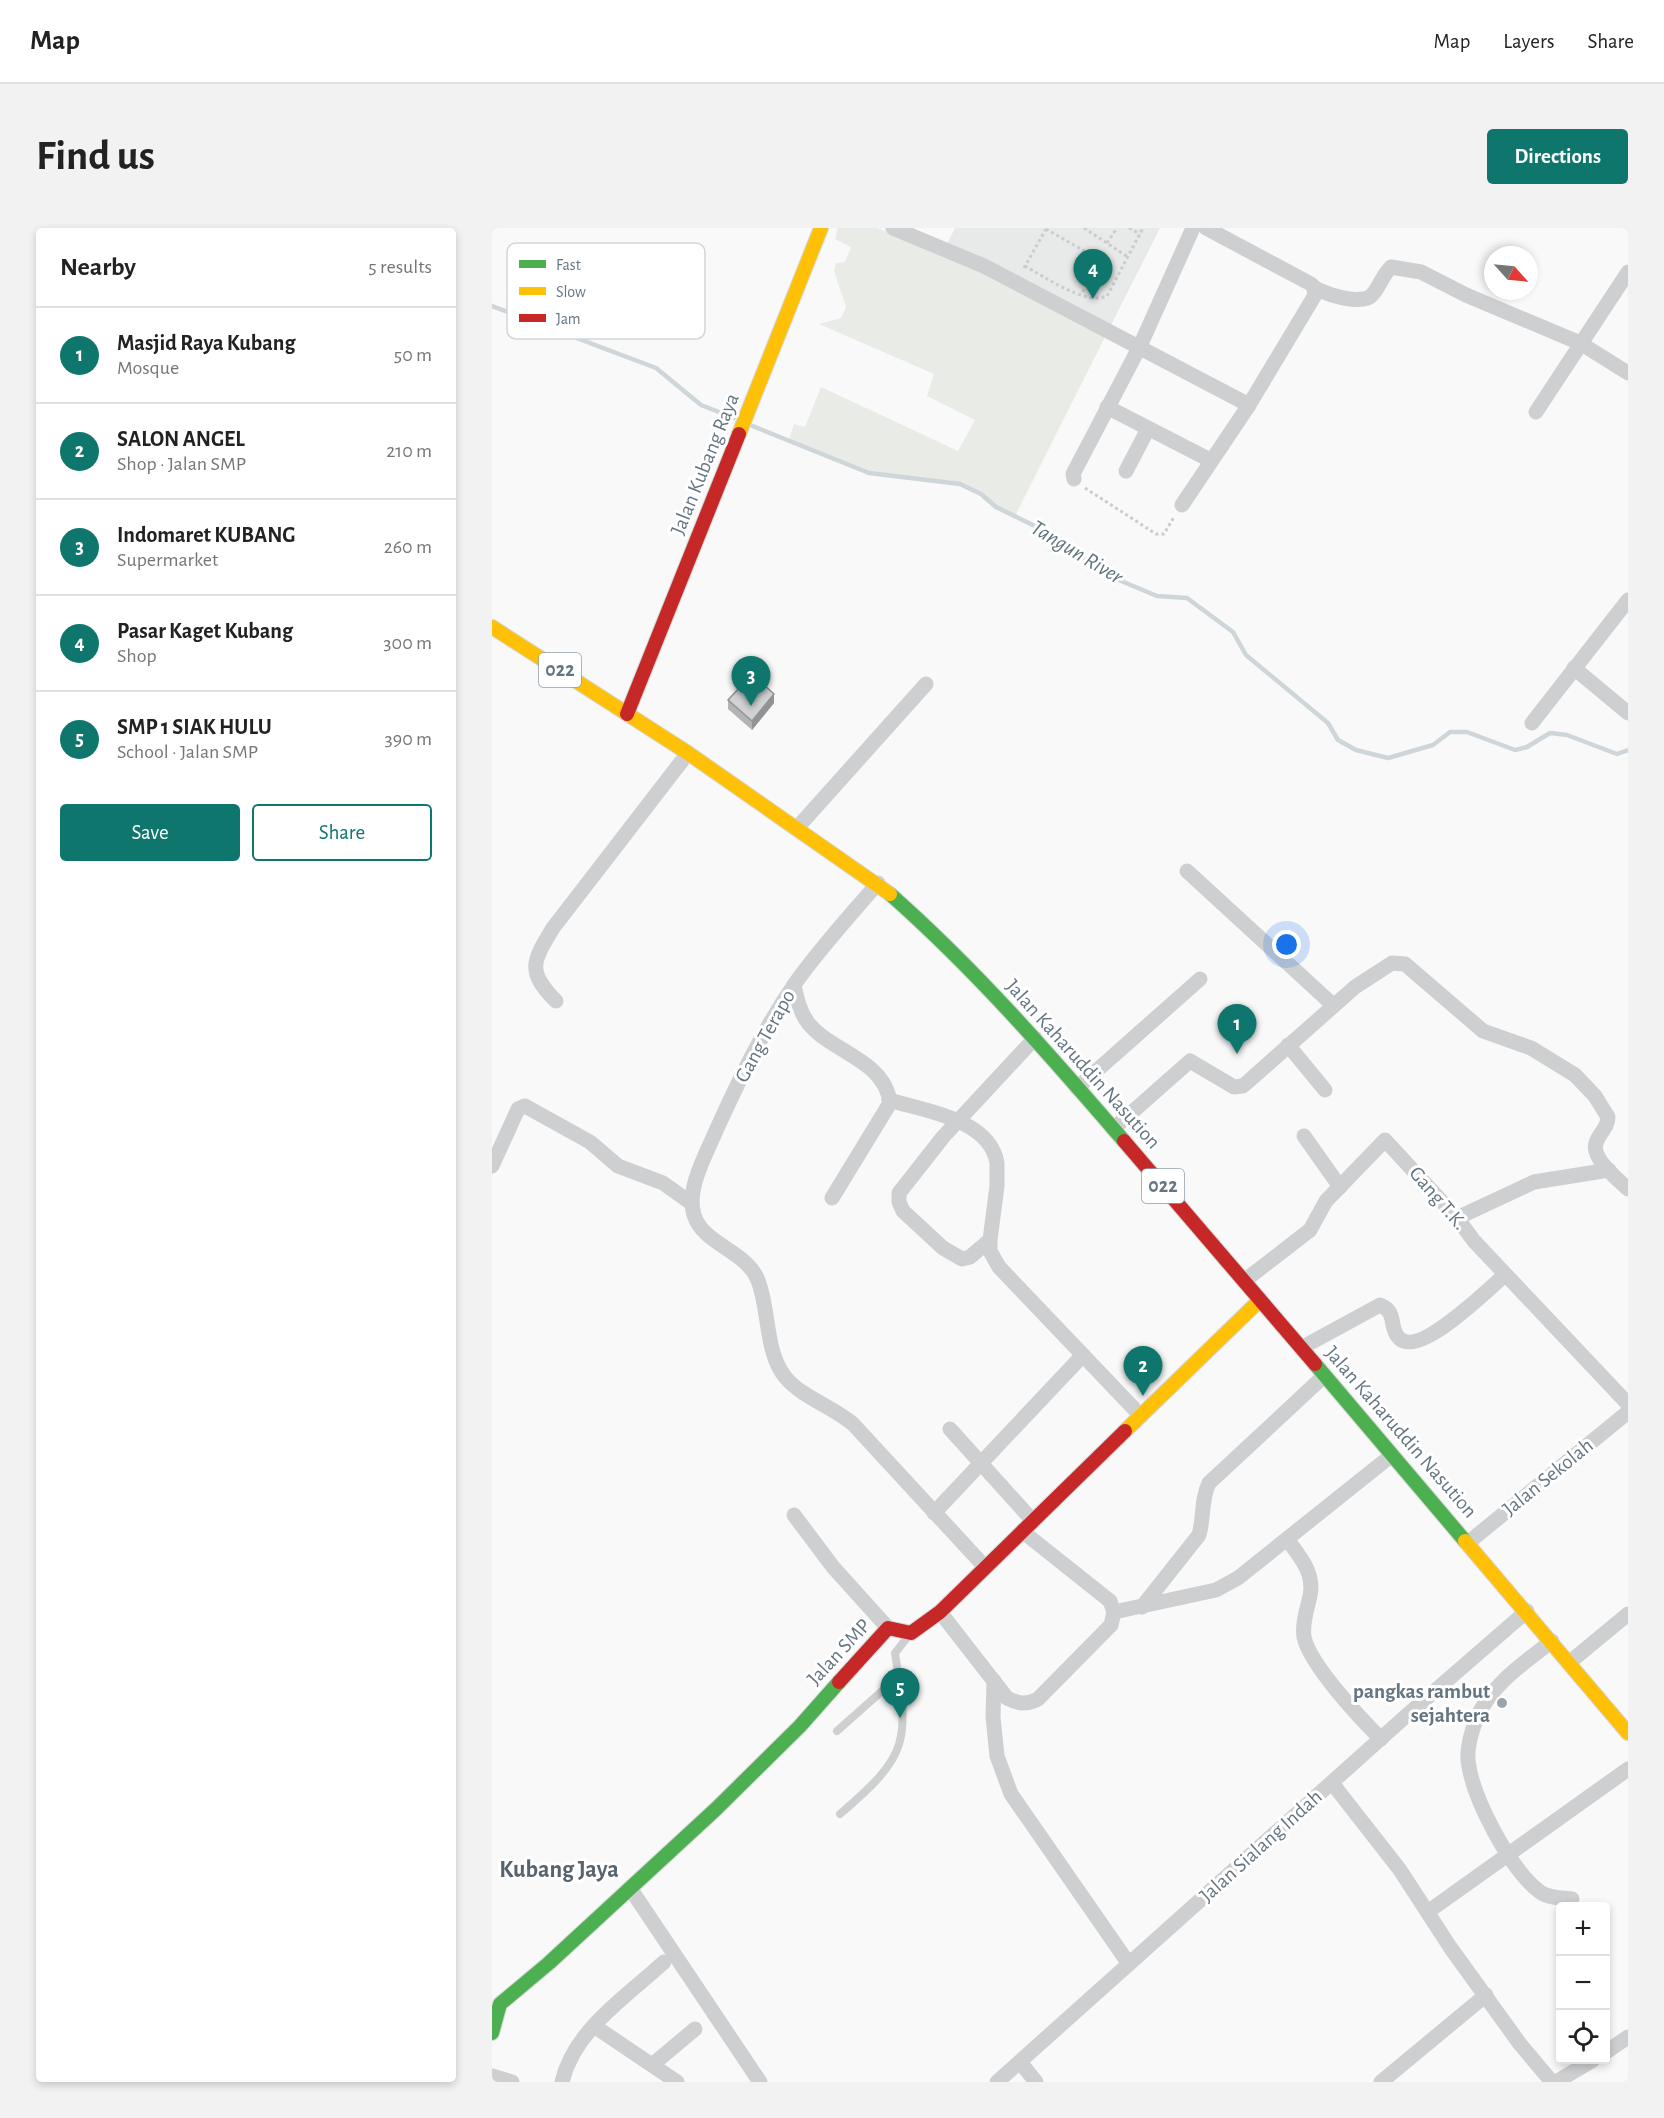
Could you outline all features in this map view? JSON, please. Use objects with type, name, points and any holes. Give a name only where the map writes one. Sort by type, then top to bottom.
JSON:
[{"type":"main road","name":"Jalan Kubang Raya","points":[[627,714],[740,436],[821,228]]},
{"type":"main road","name":"022","points":[[492,627],[627,714]]},
{"type":"main road","name":"Jalan Kaharuddin Nasution","points":[[627,714],[688,753],[878,884],[938,935],[1035,1038],[1259,1301],[1469,1542],[1628,1733]]},
{"type":"main road","points":[[911,1633],[940,1612],[1259,1301]]},
{"type":"main road","name":"Jalan SMP","points":[[492,2033],[496,2001],[630,1888],[716,1809],[800,1726],[888,1628],[911,1633]]},
{"type":"street","points":[[893,228],[984,266],[1249,405]]},
{"type":"street","points":[[1074,479],[1073,474],[1140,346],[1193,228]]},
{"type":"street","points":[[1182,505],[1249,405],[1315,295],[1311,284],[1206,228]]},
{"type":"street","points":[[1314,289],[1363,301],[1372,296],[1382,275],[1391,267],[1404,267],[1421,272],[1476,300],[1580,343],[1628,373]]},
{"type":"street","points":[[1536,412],[1628,272]]},
{"type":"street","points":[[1107,408],[1210,460]]},
{"type":"street","points":[[1126,471],[1148,429]]},
{"type":"street","points":[[1532,723],[1628,600]]},
{"type":"street","points":[[1615,616],[1628,626]]},
{"type":"street","points":[[1574,668],[1628,713]]},
{"type":"street","points":[[797,828],[926,684]]},
{"type":"street","points":[[556,1001],[537,978],[534,969],[538,952],[616,845],[688,753]]},
{"type":"street","points":[[1187,871],[1333,1005]]},
{"type":"street","name":"Gang Terapo","points":[[692,1207],[702,1162],[740,1078],[794,985],[819,951],[878,884]]},
{"type":"street","points":[[1113,1130],[1190,1061],[1238,1088],[1354,987],[1392,963],[1405,964],[1483,1031],[1531,1048],[1575,1075],[1585,1084],[1608,1117],[1608,1123],[1596,1143],[1595,1150],[1609,1170],[1628,1189]]},
{"type":"street","points":[[1077,1088],[1200,979]]},
{"type":"street","points":[[794,985],[800,1009],[809,1024],[880,1077],[889,1091],[889,1100],[832,1198]]},
{"type":"street","points":[[990,1240],[970,1257],[962,1259],[943,1248],[903,1211],[899,1202],[899,1193],[907,1180],[958,1121],[1035,1038]]},
{"type":"street","points":[[1288,1045],[1324,1090]]},
{"type":"street","points":[[889,1100],[958,1121],[985,1138],[995,1150],[997,1186],[990,1251],[999,1267],[1140,1415]]},
{"type":"street","points":[[492,1166],[518,1109],[525,1106],[590,1142],[618,1166],[663,1183],[692,1207],[700,1226],[737,1254],[758,1279],[771,1344],[785,1377],[808,1396],[836,1410],[853,1424],[985,1567]]},
{"type":"street","points":[[1304,1136],[1341,1187]]},
{"type":"street","name":"Gang T.K.","points":[[1244,1281],[1310,1230],[1326,1201],[1385,1140],[1457,1218],[1505,1275],[1628,1404]]},
{"type":"street","points":[[1457,1218],[1534,1182],[1609,1170]]},
{"type":"street","points":[[1301,1348],[1380,1305],[1388,1308],[1394,1317],[1395,1330],[1400,1339],[1408,1343],[1419,1342],[1444,1327],[1505,1275]]},
{"type":"street","points":[[934,1513],[1083,1356]]},
{"type":"street","points":[[1142,1607],[1199,1535],[1203,1523],[1205,1492],[1209,1483],[1324,1376]]},
{"type":"street","name":"Jalan Sekolah","points":[[1469,1542],[1628,1412]]},
{"type":"street","points":[[940,1612],[1007,1698],[1018,1703],[1029,1704],[1038,1699],[1111,1625],[1114,1612],[1110,1601],[1028,1526],[981,1463],[950,1429]]},
{"type":"street","points":[[1114,1612],[1216,1590],[1238,1578],[1392,1455]]},
{"type":"street","points":[[794,1515],[833,1567],[888,1628]]},
{"type":"street","points":[[1287,1539],[1311,1576],[1304,1634],[1309,1652],[1362,1719],[1381,1738]]},
{"type":"street","name":"Jalan Sialang Indah","points":[[997,2082],[1381,1738],[1527,1611]]},
{"type":"street","points":[[1570,1662],[1628,1614]]},
{"type":"street","points":[[1552,1641],[1507,1677],[1487,1700],[1477,1718],[1468,1744],[1468,1761],[1479,1801],[1509,1854],[1527,1880],[1542,1894],[1572,1899]]},
{"type":"street","points":[[994,1681],[993,1717],[998,1756],[1011,1794],[1129,1964]]},
{"type":"street","points":[[1429,1911],[1628,1769]]},
{"type":"street","points":[[1332,1783],[1429,1911],[1450,1947],[1554,2082],[1586,2064]]},
{"type":"street","points":[[630,1888],[760,2082]]},
{"type":"street","points":[[562,2082],[576,2044],[664,1962]]},
{"type":"street","points":[[1385,2081],[1486,1995]]},
{"type":"street","points":[[594,2026],[678,2082]]},
{"type":"street","points":[[651,2064],[695,2029]]},
{"type":"street","points":[[1610,2049],[1628,2037]]},
{"type":"street","points":[[1020,2062],[1036,2082]]},
{"type":"street","points":[[492,2076],[512,2082]]},
{"type":"lane","points":[[840,1814],[876,1783],[897,1754],[904,1731],[895,1653],[911,1633]]},
{"type":"lane","points":[[837,1731],[899,1676]]},
{"type":"path","points":[[1084,228],[1128,257]]},
{"type":"path","points":[[1107,243],[1117,228]]},
{"type":"path","points":[[1129,228],[1140,234]]},
{"type":"path","points":[[1081,295],[1100,260],[1047,229],[1025,266],[1081,295],[1099,300],[1107,296],[1143,228]]},
{"type":"path","points":[[1074,479],[1156,534],[1164,534],[1182,505]]},
{"type":"shaded area","points":[[838,228],[877,228],[902,237],[983,272],[1106,335],[1015,516],[996,507],[981,494],[960,484],[869,473],[789,440],[794,424],[805,427],[821,387],[958,451],[975,420],[927,396],[934,374],[819,324],[841,318],[846,307],[834,271],[836,263],[845,262],[851,247],[835,239]]},
{"type":"shaded area","points":[[955,228],[1160,228],[1111,325],[946,246]]},
{"type":"building","points":[[752,674],[774,694],[752,721],[728,700]]},
{"type":"waterway","name":"Tangun River","points":[[492,306],[507,312]]},
{"type":"waterway","name":"Tangun River","points":[[579,339],[656,368],[701,405],[734,418]]},
{"type":"waterway","name":"Tangun River","points":[[750,425],[869,473],[960,484],[981,494],[996,507],[1059,538],[1102,573],[1157,596],[1187,598],[1233,632],[1246,655],[1328,723],[1338,740],[1356,750],[1388,758],[1433,745],[1450,732],[1467,732],[1515,750],[1527,747],[1550,733],[1567,735],[1617,754],[1628,750]]},
{"type":"traffic: fast","points":[[890,894],[982,982],[1124,1141]]},
{"type":"traffic: fast","points":[[1315,1364],[1465,1541]]},
{"type":"traffic: fast","points":[[492,2033],[500,2004],[549,1963],[716,1809],[800,1726],[839,1682]]},
{"type":"traffic: slow","points":[[739,434],[821,228]]},
{"type":"traffic: slow","points":[[492,627],[688,753],[890,894]]},
{"type":"traffic: slow","points":[[1125,1431],[1259,1301]]},
{"type":"traffic: slow","points":[[1465,1541],[1628,1733]]},
{"type":"traffic: jam","points":[[627,714],[739,434]]},
{"type":"traffic: jam","points":[[1124,1141],[1315,1364]]},
{"type":"traffic: jam","points":[[839,1682],[888,1628],[911,1633],[940,1612],[1125,1431]]},
{"type":"place","name":"Pasar Kaget Kubang","points":[[1093,299]]},
{"type":"place","name":"Indomaret KUBANG","points":[[751,706]]},
{"type":"place","name":"Masjid Raya Kubang","points":[[1237,1054]]},
{"type":"place","name":"SALON ANGEL","points":[[1143,1396]]},
{"type":"place","name":"pangkas rambut sejahtera","points":[[1502,1703]]},
{"type":"place","name":"SMP 1 SIAK HULU","points":[[900,1718]]},
{"type":"district","name":"Kubang Jaya","points":[[559,1870]]}]
